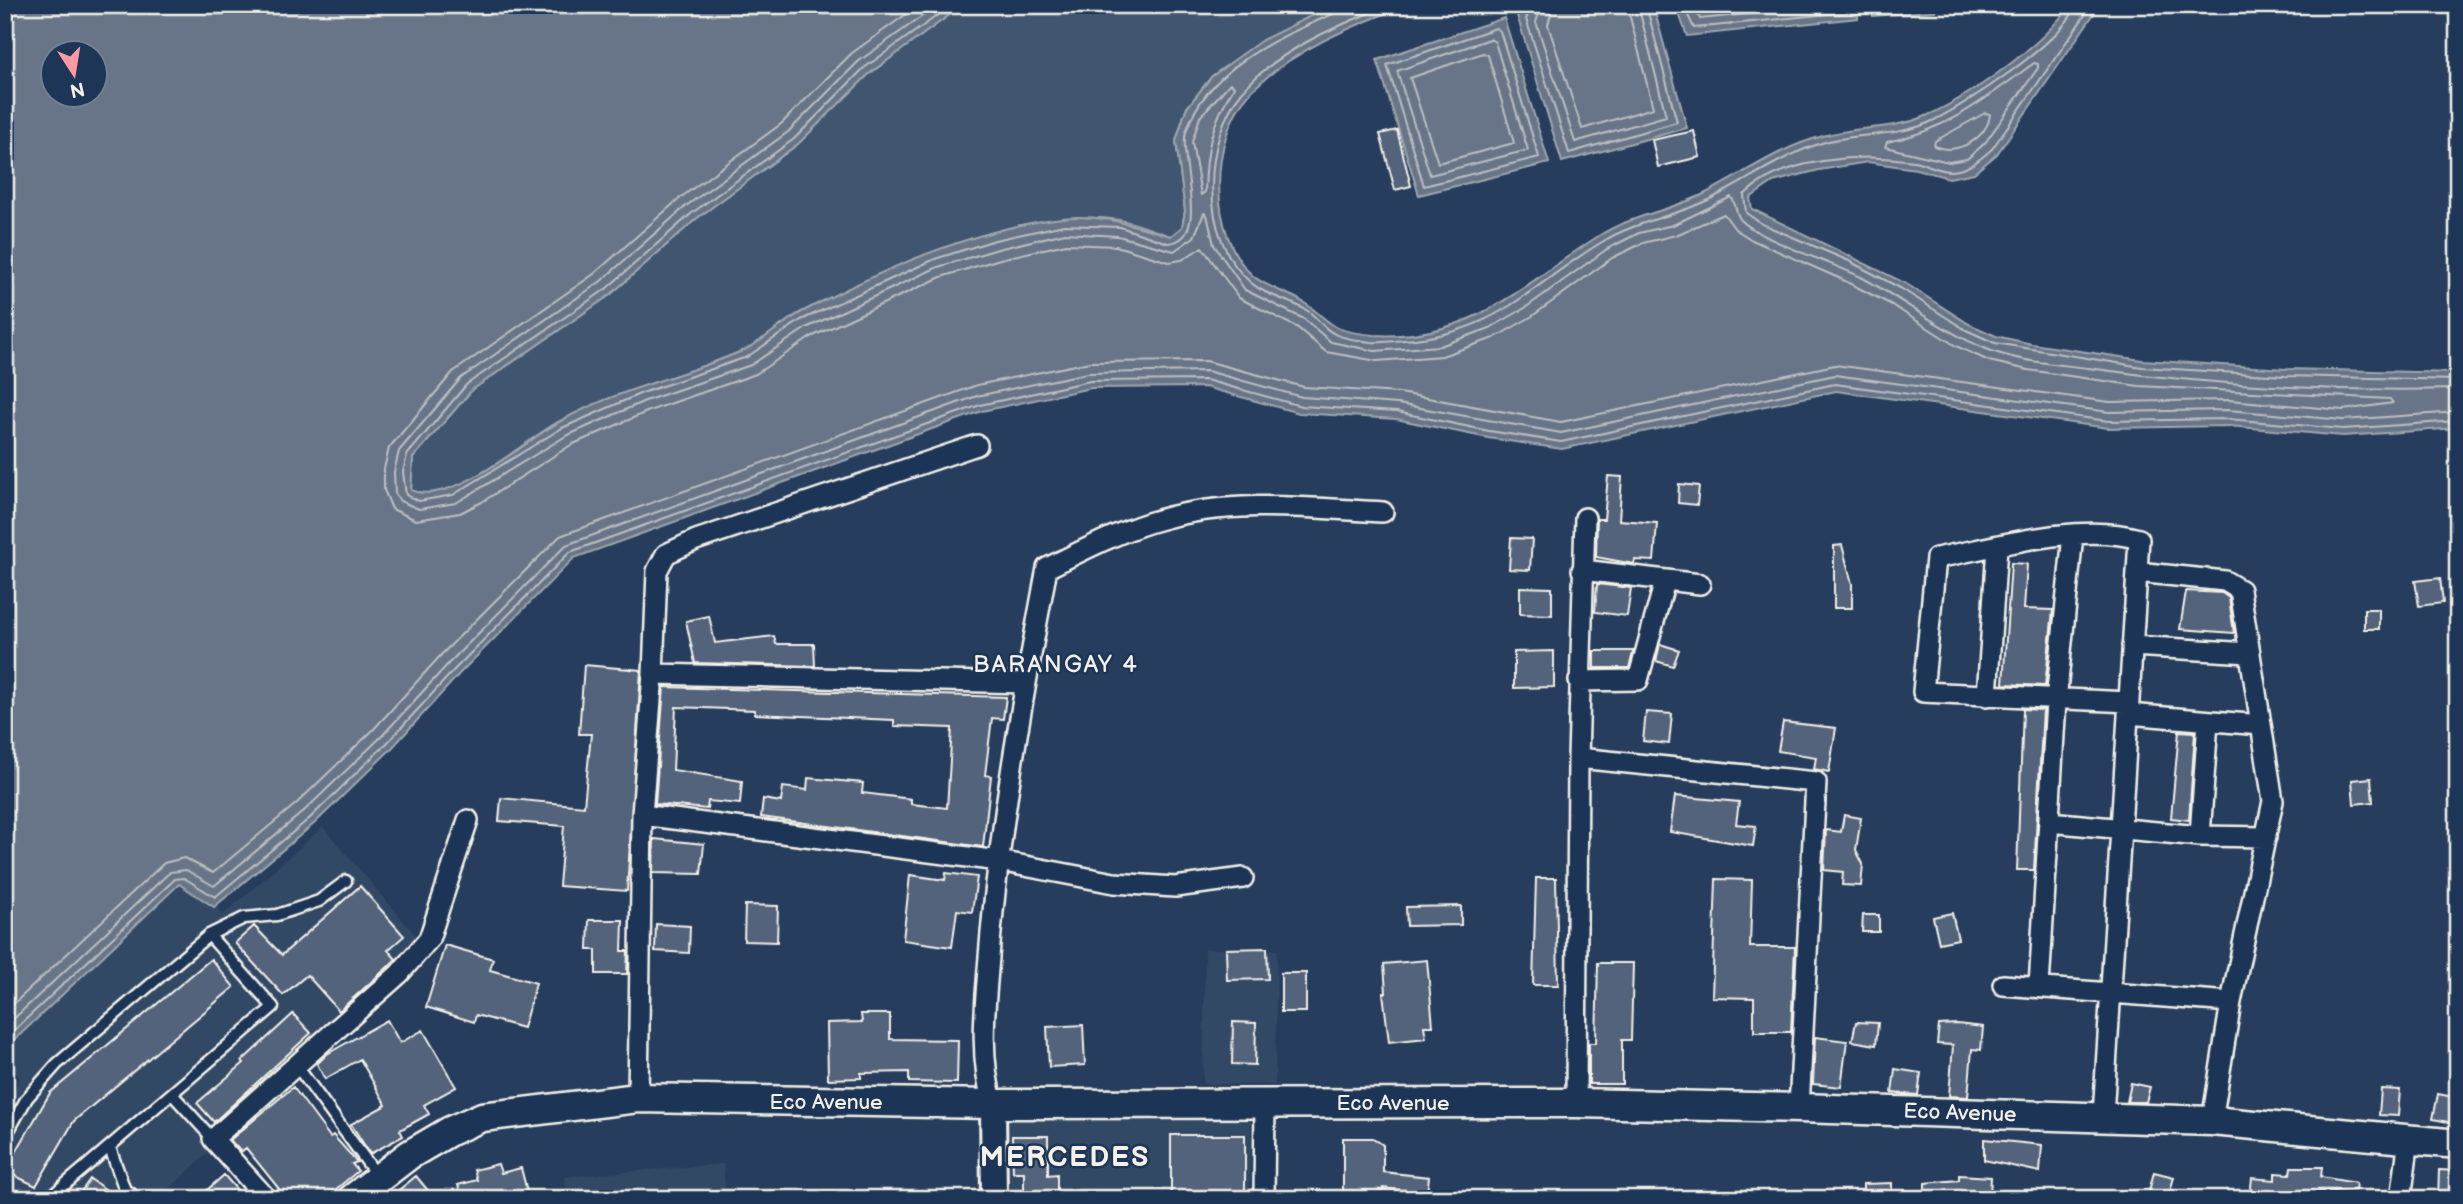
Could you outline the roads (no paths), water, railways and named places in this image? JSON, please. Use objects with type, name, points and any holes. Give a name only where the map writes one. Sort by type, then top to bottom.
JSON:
[{"type":"main road","name":"Eco Avenue","points":[[352,1199],[378,1177],[450,1130],[482,1117],[638,1098],[993,1104],[1576,1102],[2212,1121],[2458,1143]]},
{"type":"street","points":[[638,1098],[642,815],[653,674],[657,570],[666,554],[696,540],[977,445]]},
{"type":"street","points":[[994,1199],[993,1104],[984,1074],[984,1019],[999,861],[1026,683],[1048,568],[1160,519],[1213,509],[1276,506],[1382,512]]},
{"type":"street","points":[[1576,1102],[1579,681],[1585,518]]},
{"type":"street","points":[[2039,987],[2056,701],[2073,535]]},
{"type":"street","points":[[2103,1116],[2128,708],[2137,572],[2138,539],[2124,535],[2073,535],[1936,558],[1923,692],[2128,708],[2208,721],[2261,725]]},
{"type":"street","points":[[1987,696],[1997,547]]},
{"type":"street","points":[[1582,570],[1700,584]]},
{"type":"street","points":[[2137,572],[2225,581],[2240,590],[2273,801],[2231,1002],[2212,1121]]},
{"type":"street","points":[[1579,681],[1639,680],[1665,581]]},
{"type":"street","points":[[2132,646],[2250,653]]},
{"type":"street","points":[[653,674],[1026,683]]},
{"type":"street","points":[[2200,836],[2208,721]]},
{"type":"street","points":[[1578,758],[1816,782],[1799,1108]]},
{"type":"street","points":[[642,815],[999,861],[1114,883],[1162,887],[1243,878]]},
{"type":"street","points":[[267,1199],[213,1139],[399,974],[429,939],[468,820]]},
{"type":"street","points":[[2049,822],[2200,836],[2266,837]]},
{"type":"street","points":[[2003,985],[2231,1002]]},
{"type":"street","points":[[1264,1199],[1265,1103]]},
{"type":"street","points":[[2401,1199],[2409,1139]]},
{"type":"lane","points":[[5,1137],[27,1097],[57,1064],[209,935],[244,918],[277,915],[319,901],[346,881]]},
{"type":"lane","points":[[48,1199],[173,1096],[273,1007],[209,935]]},
{"type":"lane","points":[[295,1064],[378,1177]]},
{"type":"lane","points":[[173,1096],[213,1139]]},
{"type":"lane","points":[[110,1148],[126,1197]]},
{"type":"lane","points":[[5,1196],[12,1199]]},
{"type":"water","points":[[5,5],[963,5],[869,74],[798,144],[696,219],[610,295],[472,390],[413,458],[411,490],[426,493],[443,490],[481,474],[546,430],[593,405],[742,351],[793,317],[830,297],[894,267],[960,242],[1028,224],[1076,217],[1118,221],[1171,236],[1182,227],[1185,211],[1176,141],[1186,109],[1212,76],[1262,40],[1338,5],[1408,5],[1366,21],[1303,52],[1249,94],[1226,135],[1219,186],[1221,212],[1228,236],[1238,258],[1253,276],[1301,301],[1340,329],[1374,335],[1409,334],[1440,329],[1468,319],[1519,291],[1610,230],[1693,199],[1792,147],[1836,133],[1888,126],[1926,116],[1964,96],[2005,68],[2042,36],[2070,5],[2100,5],[1997,154],[1974,173],[1949,178],[1916,169],[1868,162],[1819,170],[1773,182],[1750,198],[1752,209],[1905,283],[1969,324],[1996,336],[2142,360],[2286,369],[2458,373],[2458,428],[2343,436],[2228,426],[2108,428],[1836,391],[1562,449],[1488,438],[1396,419],[1299,413],[1205,387],[1091,388],[982,411],[574,558],[460,673],[392,748],[315,823],[214,907],[179,884],[5,1049]]},
{"type":"water","points":[[1534,5],[1653,5],[1687,128],[1562,162],[1516,12]]},
{"type":"water","points":[[1676,5],[1858,5],[1858,18],[1687,36]]},
{"type":"water","points":[[1873,5],[1936,5],[1935,11],[1873,16]]},
{"type":"water","points":[[1504,18],[1549,163],[1419,195],[1377,60]]},
{"type":"district","name":"BARANGAY 4","points":[[1056,664]]},
{"type":"district","name":"MERCEDES","points":[[1065,1157]]}]
